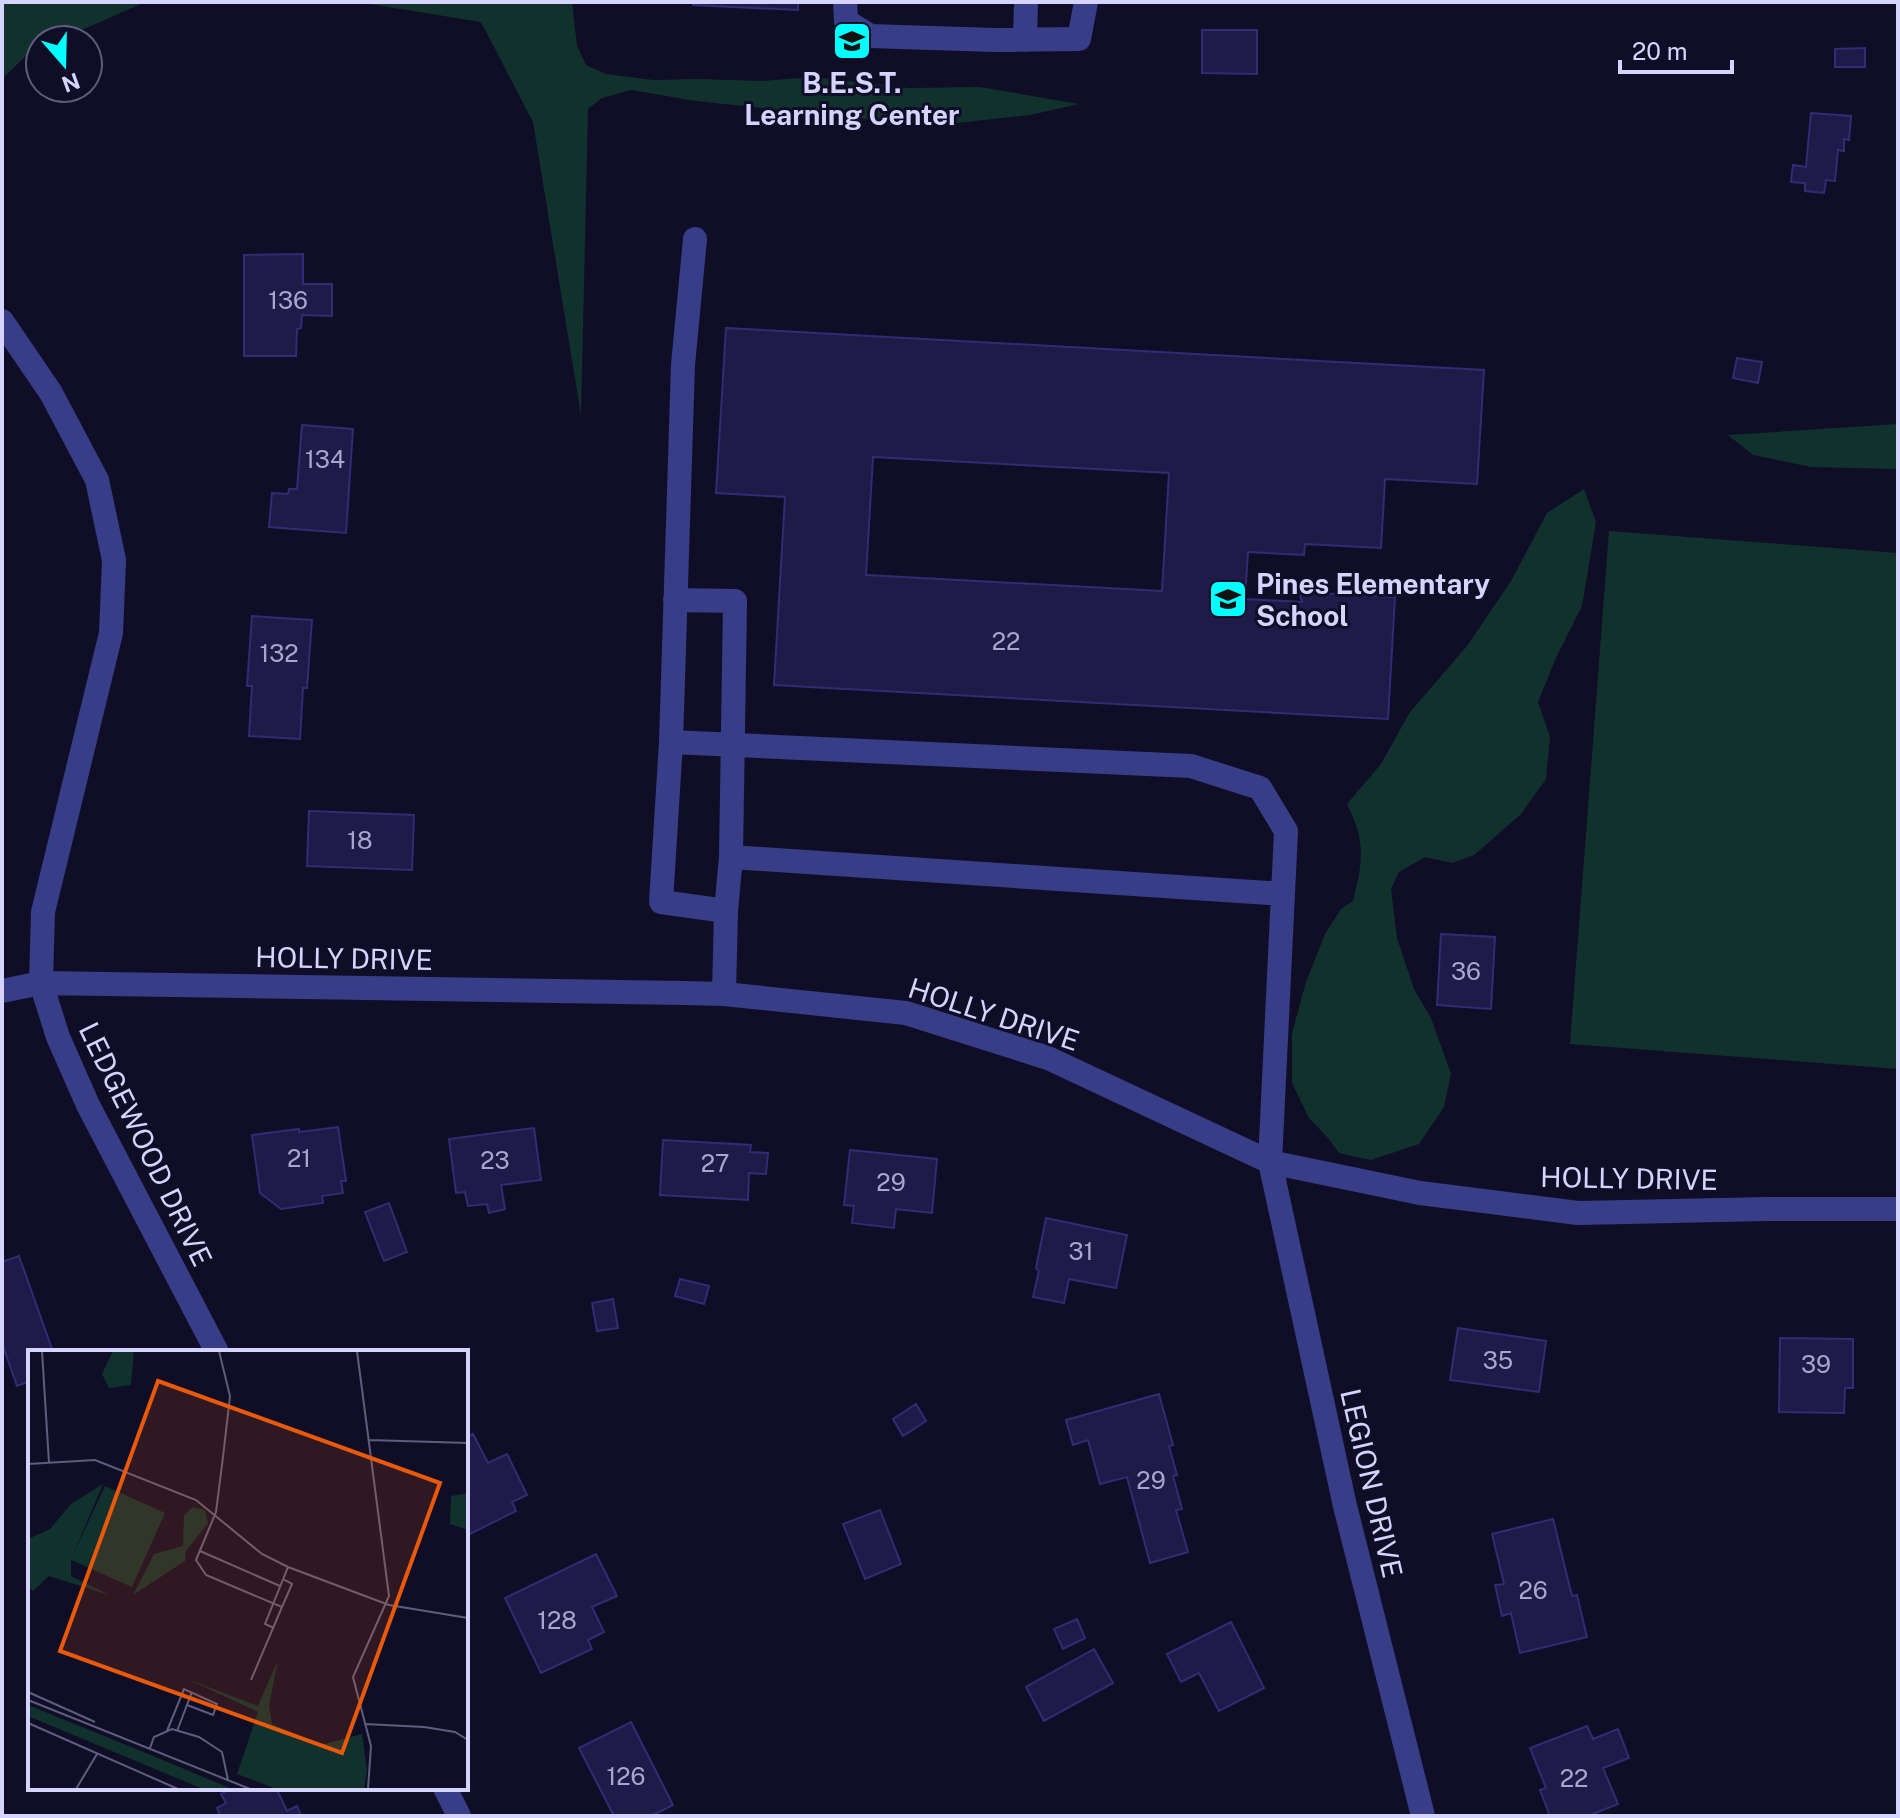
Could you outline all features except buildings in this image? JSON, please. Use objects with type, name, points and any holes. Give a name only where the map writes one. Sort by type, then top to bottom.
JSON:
[{"type":"street","points":[[845,2],[846,21],[870,36],[1025,40],[1079,39],[1086,2]]},
{"type":"street","points":[[1025,40],[1026,2]]},
{"type":"street","points":[[695,239],[683,365],[671,742],[661,902],[726,911]]},
{"type":"street","name":"LEDGEWOOD DRIVE","points":[[2,321],[51,393],[97,480],[114,560],[111,633],[43,912],[41,983],[58,1037],[88,1105],[216,1350]]},
{"type":"street","points":[[675,600],[735,601],[731,857],[724,994]]},
{"type":"street","name":"LEGION DRIVE","points":[[671,742],[1191,766],[1260,788],[1286,831],[1270,1162],[1345,1506],[1423,1816]]},
{"type":"street","points":[[731,857],[1283,894]]},
{"type":"street","name":"HOLLY DRIVE","points":[[2,991],[41,983],[724,994],[906,1013],[1048,1058],[1270,1162],[1420,1193],[1578,1213],[1898,1209]]},
{"type":"street","points":[[446,1790],[459,1816]]},
{"type":"green space","points":[[2,2],[167,2],[141,4],[95,24],[24,24],[24,58],[2,79]]},
{"type":"green space","points":[[357,2],[572,2],[577,46],[586,65],[606,74],[653,80],[762,81],[813,77],[909,88],[980,87],[1079,104],[1030,115],[929,126],[696,101],[631,90],[602,98],[588,109],[581,415],[533,122],[481,22]]},
{"type":"green space","points":[[1898,424],[1898,469],[1811,467],[1753,455],[1728,435]]},
{"type":"green space","points":[[1584,489],[1596,522],[1582,606],[1538,702],[1550,737],[1546,779],[1521,814],[1474,855],[1452,863],[1425,857],[1399,872],[1391,889],[1397,938],[1414,989],[1431,1018],[1451,1074],[1444,1107],[1419,1144],[1371,1160],[1339,1153],[1309,1118],[1292,1083],[1292,1033],[1306,982],[1325,934],[1341,909],[1353,901],[1361,852],[1357,829],[1347,804],[1381,764],[1410,712],[1467,646],[1511,581],[1547,513]]},
{"type":"green space","points":[[1609,531],[1898,553],[1898,1069],[1570,1044]]},
{"type":"place","name":"B.E.S.T. Learning Center","points":[[852,41]]},
{"type":"place","name":"Pines Elementary School","points":[[1228,599]]}]
